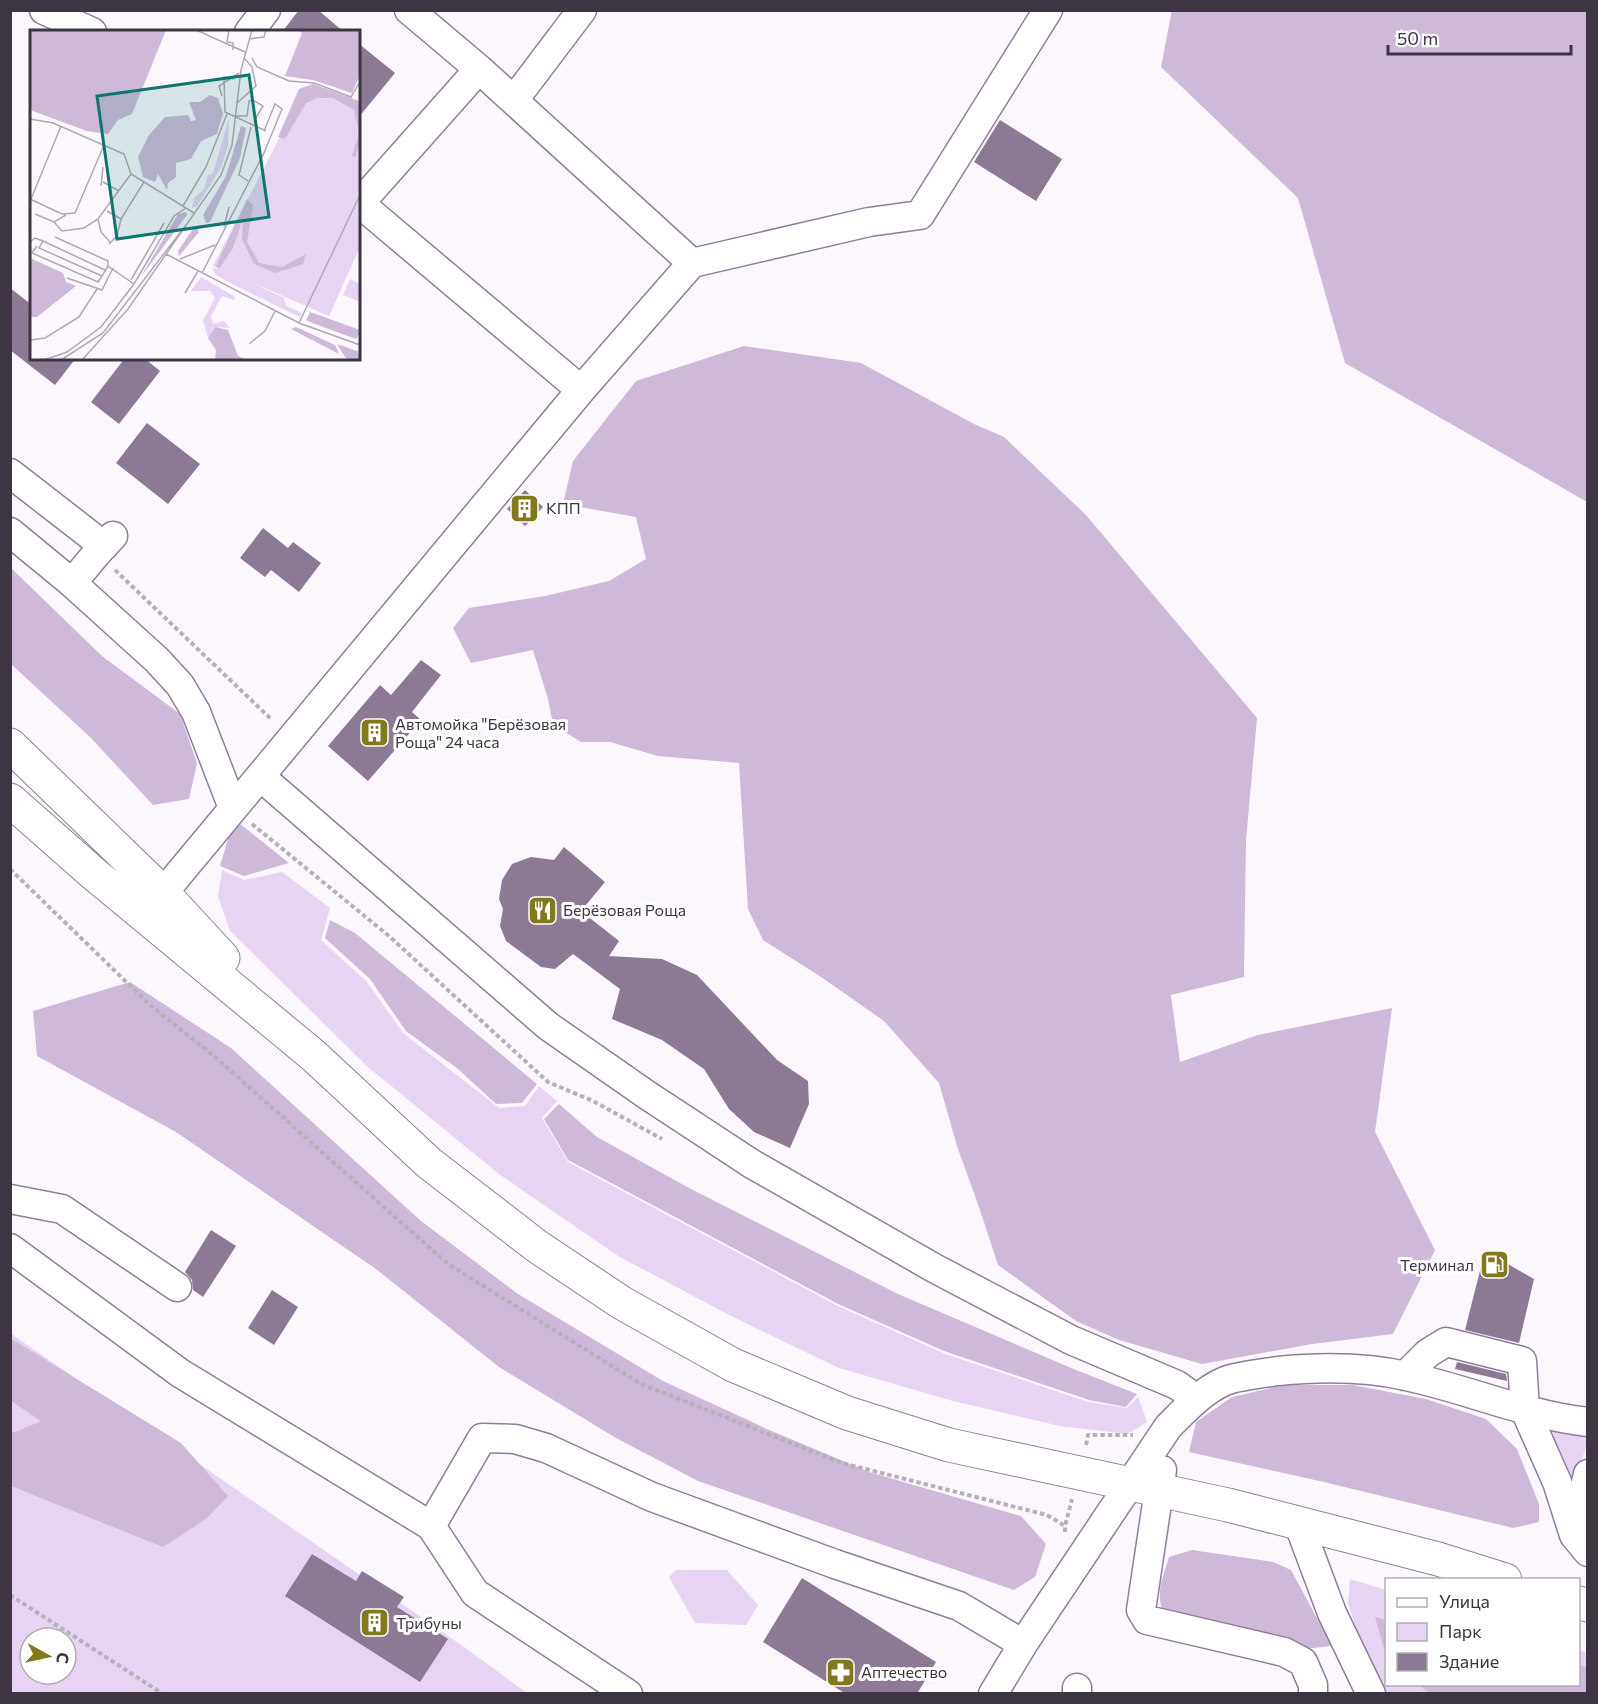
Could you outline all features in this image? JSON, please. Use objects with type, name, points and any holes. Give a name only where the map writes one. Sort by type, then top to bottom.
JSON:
[{"type":"main road","points":[[10,746],[163,893],[314,1056]]},
{"type":"main road","points":[[10,800],[314,1056],[429,1163],[538,1247],[622,1304],[733,1365],[847,1413],[949,1445],[1298,1522],[1438,1559],[1499,1578]]},
{"type":"street","points":[[44,10],[88,30]]},
{"type":"street","points":[[251,30],[266,10]]},
{"type":"street","points":[[409,10],[514,100],[692,263]]},
{"type":"street","points":[[514,100],[582,10]]},
{"type":"street","points":[[163,893],[581,390],[692,263],[869,222],[920,215],[1048,10]]},
{"type":"street","points":[[360,201],[479,69]]},
{"type":"street","points":[[360,203],[581,390]]},
{"type":"street","points":[[10,473],[104,545],[72,583]]},
{"type":"street","points":[[10,532],[72,583],[157,660],[180,685],[195,712],[233,808]]},
{"type":"street","points":[[261,777],[548,1026],[646,1095],[752,1164],[945,1274],[1071,1340],[1177,1385],[1196,1399]]},
{"type":"street","points":[[10,1199],[62,1209],[177,1287]]},
{"type":"street","points":[[10,1248],[180,1373],[431,1526],[475,1593],[628,1694]]},
{"type":"street","points":[[1405,1376],[1428,1353],[1446,1342],[1522,1361],[1525,1410],[1581,1544]]},
{"type":"street","points":[[993,1694],[1023,1644],[1144,1487],[1168,1427],[1196,1399],[1225,1381],[1308,1368],[1348,1369],[1405,1376],[1525,1410],[1587,1422]]},
{"type":"street","points":[[431,1526],[482,1438],[515,1439],[546,1448],[652,1497],[835,1564],[959,1606],[1023,1644]]},
{"type":"street","points":[[1581,1544],[1587,1474]]},
{"type":"street","points":[[1144,1487],[1141,1610],[1147,1620],[1284,1652],[1303,1662],[1313,1685],[1312,1694]]},
{"type":"street","points":[[1298,1522],[1332,1613],[1371,1694]]},
{"type":"path","points":[[104,545],[292,739]]},
{"type":"path","points":[[10,1595],[163,1694]]},
{"type":"green space","points":[[222,870],[244,880],[282,872],[330,908],[321,940],[366,981],[404,1034],[499,1108],[525,1106],[539,1086],[557,1101],[542,1118],[568,1162],[836,1305],[945,1354],[1089,1402],[1127,1408],[1138,1397],[1147,1422],[1128,1434],[1060,1426],[953,1401],[839,1368],[733,1317],[618,1256],[499,1174],[368,1067],[230,931],[218,896]]},
{"type":"green space","points":[[10,1333],[464,1647],[527,1693],[11,1693]]},
{"type":"green space","points":[[1552,1431],[1587,1438],[1587,1445],[1569,1496]]},
{"type":"green space","points":[[676,1570],[727,1570],[758,1605],[746,1625],[695,1623],[669,1577]]},
{"type":"green space","points":[[1350,1579],[1385,1590],[1385,1686],[1580,1686],[1580,1650],[1587,1653],[1587,1693],[1384,1693],[1367,1663],[1348,1603]]},
{"type":"shaded area","points":[[1172,10],[1587,11],[1587,502],[1345,363],[1298,198],[1161,67]]},
{"type":"shaded area","points":[[744,346],[861,363],[974,424],[1004,437],[1086,515],[1257,718],[1246,840],[1244,977],[1171,995],[1180,1062],[1258,1035],[1392,1008],[1375,1132],[1435,1250],[1393,1334],[1312,1344],[1202,1364],[1119,1340],[1076,1321],[998,1265],[957,1146],[939,1083],[884,1021],[763,940],[748,909],[739,763],[658,756],[610,742],[581,742],[553,725],[548,699],[533,650],[471,663],[453,628],[469,608],[545,596],[609,581],[646,559],[636,517],[563,504],[573,461],[636,381]]},
{"type":"shaded area","points":[[11,568],[102,656],[180,714],[197,763],[189,799],[153,805],[91,738],[11,664]]},
{"type":"shaded area","points":[[234,819],[289,863],[244,876],[220,866]]},
{"type":"shaded area","points":[[330,920],[355,933],[537,1084],[522,1103],[496,1104],[458,1069],[406,1031],[370,979],[325,938]]},
{"type":"shaded area","points":[[130,982],[231,1048],[421,1221],[518,1294],[663,1381],[767,1429],[869,1472],[1021,1516],[1046,1544],[1035,1577],[1014,1590],[698,1481],[616,1438],[499,1367],[376,1269],[176,1132],[37,1056],[33,1011]]},
{"type":"shaded area","points":[[559,1104],[597,1137],[689,1188],[898,1294],[1137,1394],[1126,1407],[1089,1400],[944,1351],[838,1304],[568,1160],[544,1119]]},
{"type":"shaded area","points":[[10,1338],[181,1443],[228,1496],[206,1519],[163,1547],[11,1486],[11,1431],[15,1432],[41,1421],[11,1401]]},
{"type":"shaded area","points":[[1284,1385],[1353,1385],[1426,1399],[1486,1419],[1517,1449],[1539,1504],[1539,1522],[1513,1528],[1189,1452],[1196,1422],[1232,1397]]},
{"type":"shaded area","points":[[1192,1550],[1273,1562],[1291,1570],[1332,1646],[1294,1650],[1165,1616],[1160,1594],[1169,1557]]},
{"type":"shaded area","points":[[1375,1617],[1385,1620],[1385,1652]]},
{"type":"shaded area","points":[[1580,1665],[1587,1667],[1587,1693],[1430,1693],[1420,1686],[1580,1686]]},
{"type":"building","points":[[299,10],[318,10],[342,30],[284,30]]},
{"type":"building","points":[[360,45],[395,73],[360,116]]},
{"type":"building","points":[[1000,120],[1062,159],[1036,201],[974,162]]},
{"type":"building","points":[[10,288],[30,303],[30,360],[74,360],[55,385],[10,350]]},
{"type":"building","points":[[123,360],[146,360],[160,371],[119,424],[91,402]]},
{"type":"building","points":[[147,423],[200,464],[168,504],[116,463]]},
{"type":"building","name":"КПП","points":[[525,490],[543,507],[525,526],[507,509]]},
{"type":"building","points":[[263,528],[288,548],[293,542],[321,563],[299,592],[271,570],[265,577],[240,558]]},
{"type":"building","name":"Автомойка \"Берёзовая Роща\" 24 часа","points":[[421,660],[441,675],[412,712],[421,720],[368,781],[328,746],[380,685],[391,695]]},
{"type":"building","points":[[564,847],[605,882],[581,911],[619,941],[609,956],[662,959],[697,975],[777,1060],[808,1081],[809,1104],[790,1148],[754,1132],[729,1109],[704,1069],[662,1040],[612,1019],[620,989],[573,954],[555,969],[541,967],[506,941],[500,926],[503,909],[499,899],[502,880],[512,864],[531,857],[554,860]]},
{"type":"building","points":[[211,1230],[236,1246],[203,1297],[193,1290],[192,1280],[185,1272]]},
{"type":"building","points":[[1485,1251],[1534,1279],[1519,1343],[1465,1330]]},
{"type":"building","points":[[272,1290],[298,1307],[274,1345],[248,1328]]},
{"type":"building","points":[[1457,1362],[1506,1374],[1507,1381],[1455,1369]]},
{"type":"building","name":"Трибуны","points":[[312,1554],[356,1581],[362,1571],[404,1597],[397,1607],[448,1639],[420,1682],[285,1596]]},
{"type":"building","points":[[802,1578],[936,1662],[917,1694],[846,1694],[763,1642]]},
{"type":"place","name":"КПП","points":[[525,508]]},
{"type":"place","name":"Автомойка \"Берёзовая Роща\" 24 часа","points":[[374,733]]},
{"type":"place","name":"Берёзовая Роща","points":[[542,910]]},
{"type":"place","name":"Терминал","points":[[1495,1265]]},
{"type":"place","name":"Трибуны","points":[[375,1623]]},
{"type":"place","name":"Аптечество","points":[[840,1672]]}]
